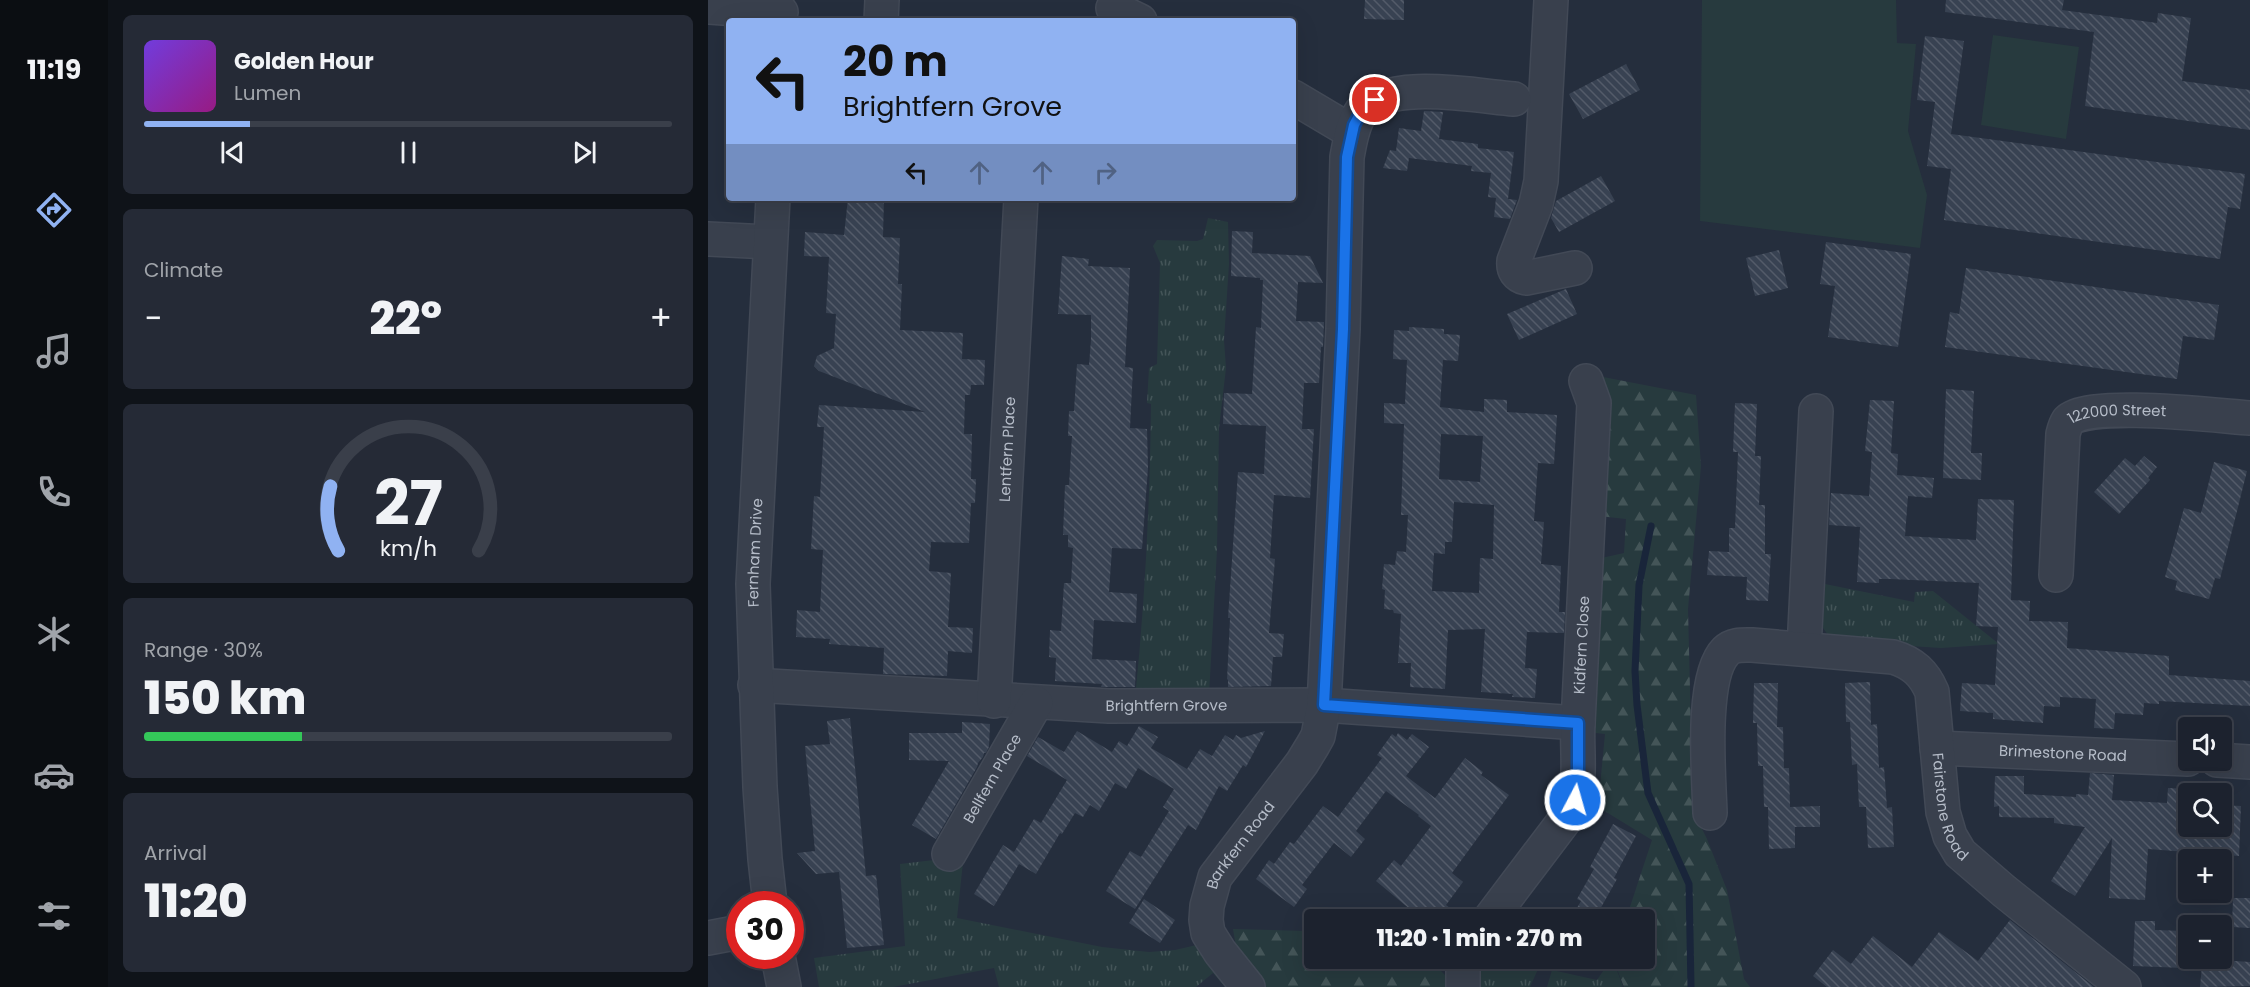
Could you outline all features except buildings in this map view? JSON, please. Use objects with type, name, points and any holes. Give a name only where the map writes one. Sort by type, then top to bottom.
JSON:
[{"type":"street","points":[[881,18],[882,0]]},
{"type":"street","points":[[1551,0],[1541,181],[1536,204],[1513,267],[1517,273],[1526,278],[1575,268]]},
{"type":"street","points":[[708,7],[781,11]]},
{"type":"street","points":[[1296,99],[1352,132],[1361,112],[1375,100],[1389,95],[1416,91],[1514,99]]},
{"type":"street","name":"Barkfern Road","points":[[1248,987],[1208,933],[1206,906],[1215,878],[1302,763],[1313,745],[1318,736],[1324,705],[1343,329],[1347,157],[1352,132]]},
{"type":"street","name":"Fernham Drive","points":[[769,891],[755,686],[753,584],[773,201]]},
{"type":"street","name":"Lentfern Place","points":[[994,701],[1021,201]]},
{"type":"street","points":[[708,238],[770,242]]},
{"type":"street","name":"Kidfern Close","points":[[1497,909],[1571,810],[1575,800],[1578,779],[1578,723],[1594,403],[1586,381]]},
{"type":"street","name":"122000 Street","points":[[2056,575],[2063,434],[2068,421],[2079,415],[2096,411],[2123,410],[2250,418]]},
{"type":"street","points":[[1804,649],[1816,411]]},
{"type":"street","name":"Fairstone Road","points":[[1710,813],[1709,700],[1714,675],[1726,650],[1739,645],[1804,649],[1893,657],[1909,662],[1927,681],[1932,692],[1943,812],[1950,836],[1960,853],[2124,987]]},
{"type":"street","name":"Brightfern Grove","points":[[755,686],[1109,706],[1324,705],[1578,723]]},
{"type":"street","name":"Bellfern Place","points":[[949,854],[1035,703]]},
{"type":"street","name":"Brimestone Road","points":[[1936,748],[2178,759]]},
{"type":"street","points":[[2232,761],[2250,762]]},
{"type":"street","points":[[708,938],[726,935]]},
{"type":"street","points":[[781,969],[784,987]]},
{"type":"street","points":[[1463,969],[1463,987]]},
{"type":"green space","points":[[1702,0],[1896,0],[1897,43],[1916,44],[1908,131],[1927,195],[1920,248],[1700,221]]},
{"type":"green space","points":[[1993,35],[2079,47],[2066,139],[1981,125]]},
{"type":"green space","points":[[1208,218],[1228,222],[1229,264],[1224,340],[1226,368],[1219,428],[1217,550],[1209,695],[1135,699],[1148,515],[1151,404],[1147,403],[1149,368],[1157,364],[1160,263],[1153,246],[1157,240],[1197,241],[1203,239]]},
{"type":"green space","points":[[1603,377],[1696,395],[1701,466],[1688,609],[1693,811],[1727,890],[1744,979],[1750,987],[1624,987],[1617,969],[1655,969],[1655,909],[1629,909],[1652,840],[1598,807],[1605,734],[1587,732],[1597,559],[1624,553],[1626,519],[1599,516]]},
{"type":"green space","points":[[1820,583],[1914,602],[1915,592],[1933,591],[1999,644],[1941,648],[1834,641],[1822,627],[1817,614]]},
{"type":"green space","points":[[934,860],[963,862],[957,918],[1102,947],[1149,952],[1175,950],[1201,944],[1240,987],[1225,987],[1213,973],[1196,987],[999,987],[994,968],[893,987],[819,987],[814,958],[905,946],[900,864]]},
{"type":"green space","points":[[1233,929],[1304,931],[1304,969],[1439,969],[1450,980],[1448,987],[1262,987],[1237,953]]},
{"type":"green space","points":[[1473,969],[1538,969],[1530,987],[1474,987]]},
{"type":"green space","points":[[1604,969],[1616,969],[1623,986],[1547,987],[1552,970],[1597,980]]},
{"type":"waterway","points":[[1651,526],[1639,585],[1635,671],[1637,705],[1648,793],[1689,884],[1691,987]]},
{"type":"route","points":[[1375,100],[1361,112],[1354,125],[1347,157],[1343,329],[1324,705],[1578,723],[1578,779],[1575,800]]}]
